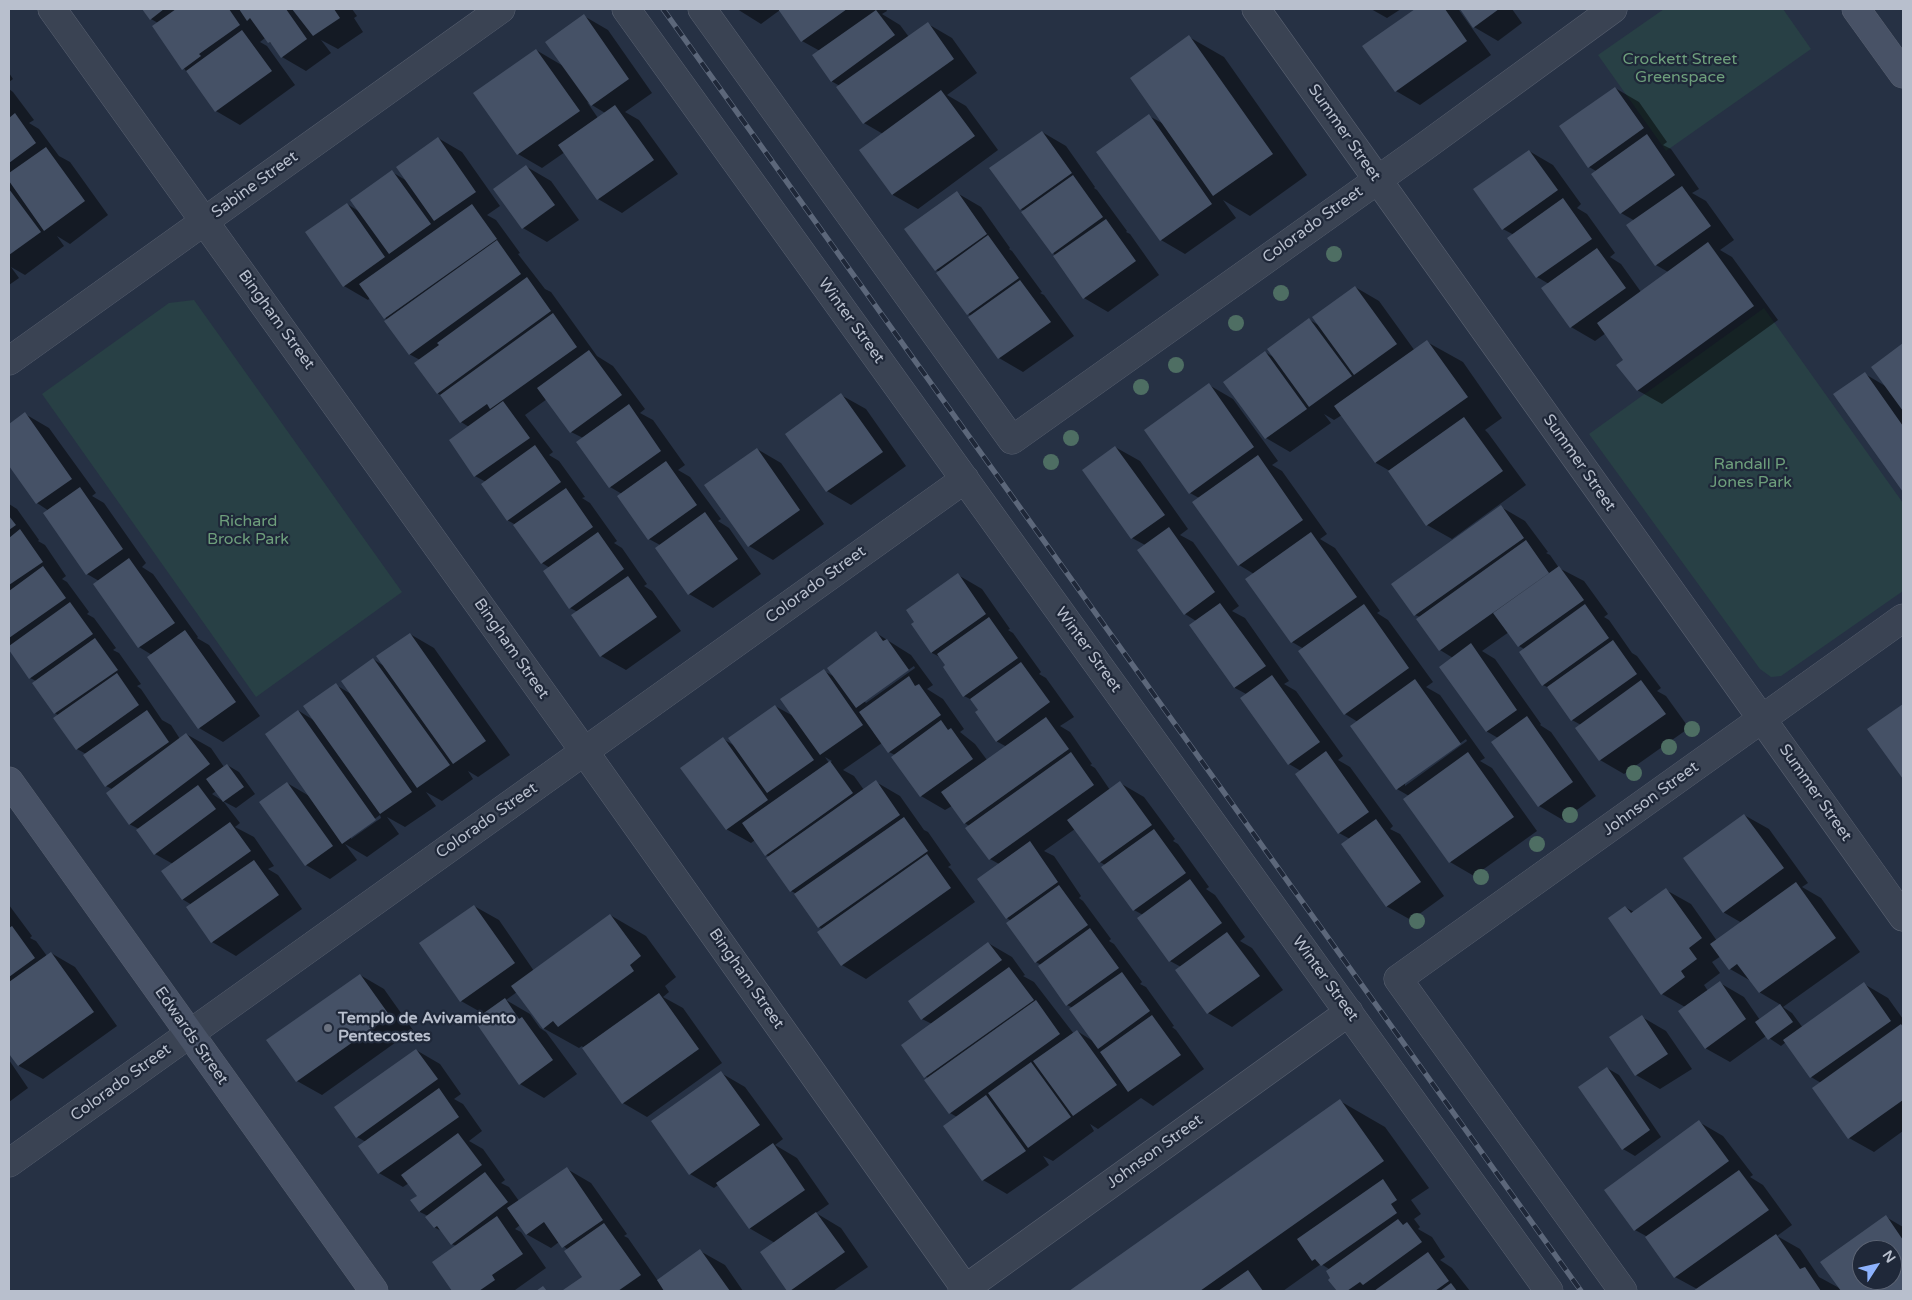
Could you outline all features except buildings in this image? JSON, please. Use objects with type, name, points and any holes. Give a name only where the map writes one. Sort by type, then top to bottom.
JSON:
[{"type":"street","name":"Bingham Street","points":[[52,9],[584,752],[965,1290]]},
{"type":"street","name":"Sabine Street","points":[[9,361],[501,9]]},
{"type":"street","name":"Winter Street","points":[[626,9],[1549,1291]]},
{"type":"street","name":"Colorado Street","points":[[702,9],[1012,440],[1613,9]]},
{"type":"street","name":"Summer Street","points":[[1256,9],[1903,917]]},
{"type":"street","points":[[1856,9],[1903,74]]},
{"type":"street","name":"Colorado Street","points":[[9,1163],[965,479]]},
{"type":"street","name":"Johnson Street","points":[[1623,1291],[1398,979],[1903,618]]},
{"type":"street","name":"Edwards Street","points":[[9,781],[374,1291]]},
{"type":"street","name":"Johnson Street","points":[[965,1290],[1349,1012]]},
{"type":"green space","name":"Crockett Street Greenspace","points":[[1664,9],[1783,9],[1811,49],[1666,151],[1598,55]]},
{"type":"green space","name":"Richard Brock Park","points":[[194,300],[402,592],[256,697],[42,394],[169,303]]},
{"type":"green space","name":"Randall P. Jones Park","points":[[1764,308],[1903,503],[1903,591],[1781,676],[1771,677],[1760,669],[1589,434]]},
{"type":"railway","points":[[663,9],[1581,1291]]},
{"type":"place","name":"Templo de Avivamiento Pentecostes","points":[[328,1028]]}]
